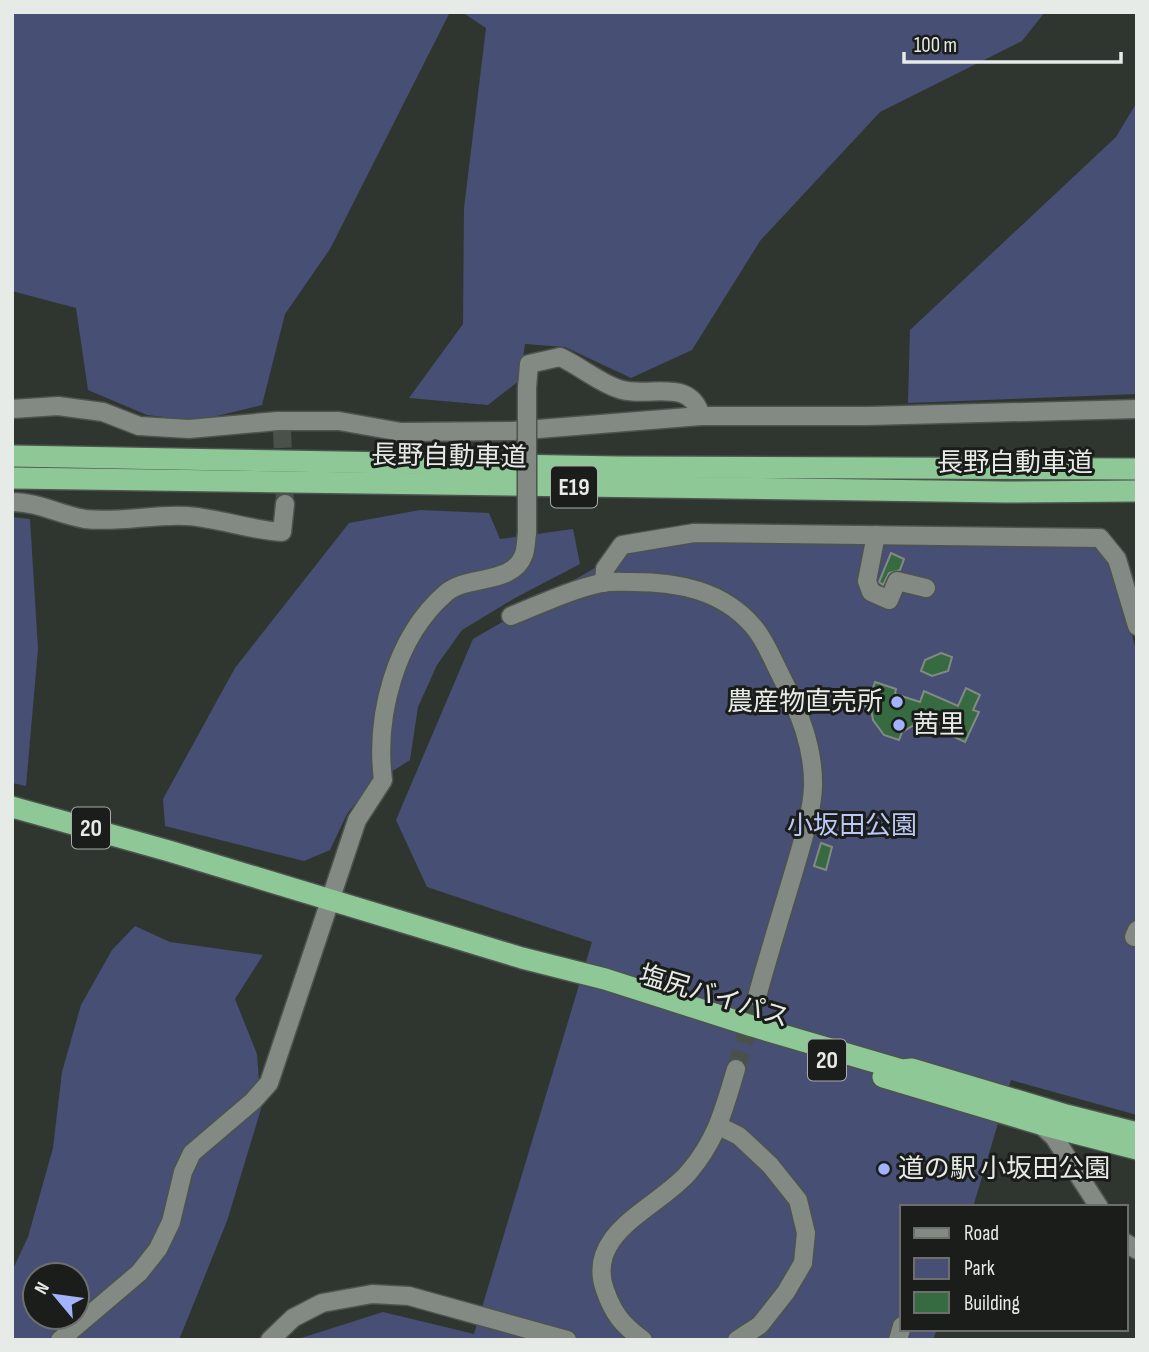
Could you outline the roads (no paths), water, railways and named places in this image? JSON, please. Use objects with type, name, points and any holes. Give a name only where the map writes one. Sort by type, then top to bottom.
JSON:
[{"type":"highway","name":"長野自動車道","points":[[12,456],[646,467],[1137,468]]},
{"type":"highway","name":"長野自動車道","points":[[12,478],[1004,492],[1137,491]]},
{"type":"highway","name":"塩尻バイパス","points":[[12,807],[169,850],[902,1070],[912,1069],[1066,1115],[1137,1133]]},
{"type":"highway","name":"塩尻バイパス","points":[[522,958],[585,987],[1040,1124],[1137,1149]]},
{"type":"street","points":[[60,1340],[139,1273],[158,1249],[171,1222],[183,1172],[192,1153],[253,1101],[269,1083],[358,820],[383,780],[381,759],[384,712],[395,671],[409,641],[428,612],[446,593],[458,585],[508,574],[518,565],[524,554],[527,533],[528,364],[560,357],[623,391],[681,393],[693,399],[701,416]]},
{"type":"street","points":[[12,408],[58,406],[103,412],[139,426],[190,429],[339,421],[401,432],[539,430],[701,416],[868,416],[1137,409]]},
{"type":"street","points":[[12,502],[35,505],[84,519],[114,521],[182,516],[207,518],[260,531],[282,532],[285,504]]},
{"type":"street","points":[[604,583],[606,569],[622,545],[694,533],[1100,538],[1117,559],[1137,626]]},
{"type":"street","points":[[876,535],[867,581],[871,592],[889,600],[897,580],[926,588]]},
{"type":"street","points":[[511,616],[573,591],[604,583],[657,582],[684,585],[705,592],[738,611],[767,646],[795,702],[811,757],[813,788],[803,840],[757,997]]},
{"type":"street","points":[[643,1340],[629,1330],[612,1310],[601,1280],[604,1252],[620,1227],[665,1196],[689,1172],[719,1126],[736,1069]]},
{"type":"street","points":[[1040,1124],[1054,1138],[1098,1205]]},
{"type":"street","points":[[719,1126],[740,1136],[771,1165],[798,1200],[806,1233],[803,1263],[786,1292],[760,1325],[737,1340]]},
{"type":"street","points":[[270,1340],[293,1318],[322,1303],[372,1294],[409,1296],[567,1340]]},
{"type":"tunnel","points":[[282,430],[285,504]]},
{"type":"tunnel","points":[[736,1069],[757,997]]},
{"type":"place","name":"農産物直売所","points":[[897,702]]},
{"type":"place","name":"茜里","points":[[899,725]]},
{"type":"place","name":"道の駅 小坂田公園","points":[[884,1169]]},
{"type":"park label","name":"小坂田公園","points":[[852,826]]}]
